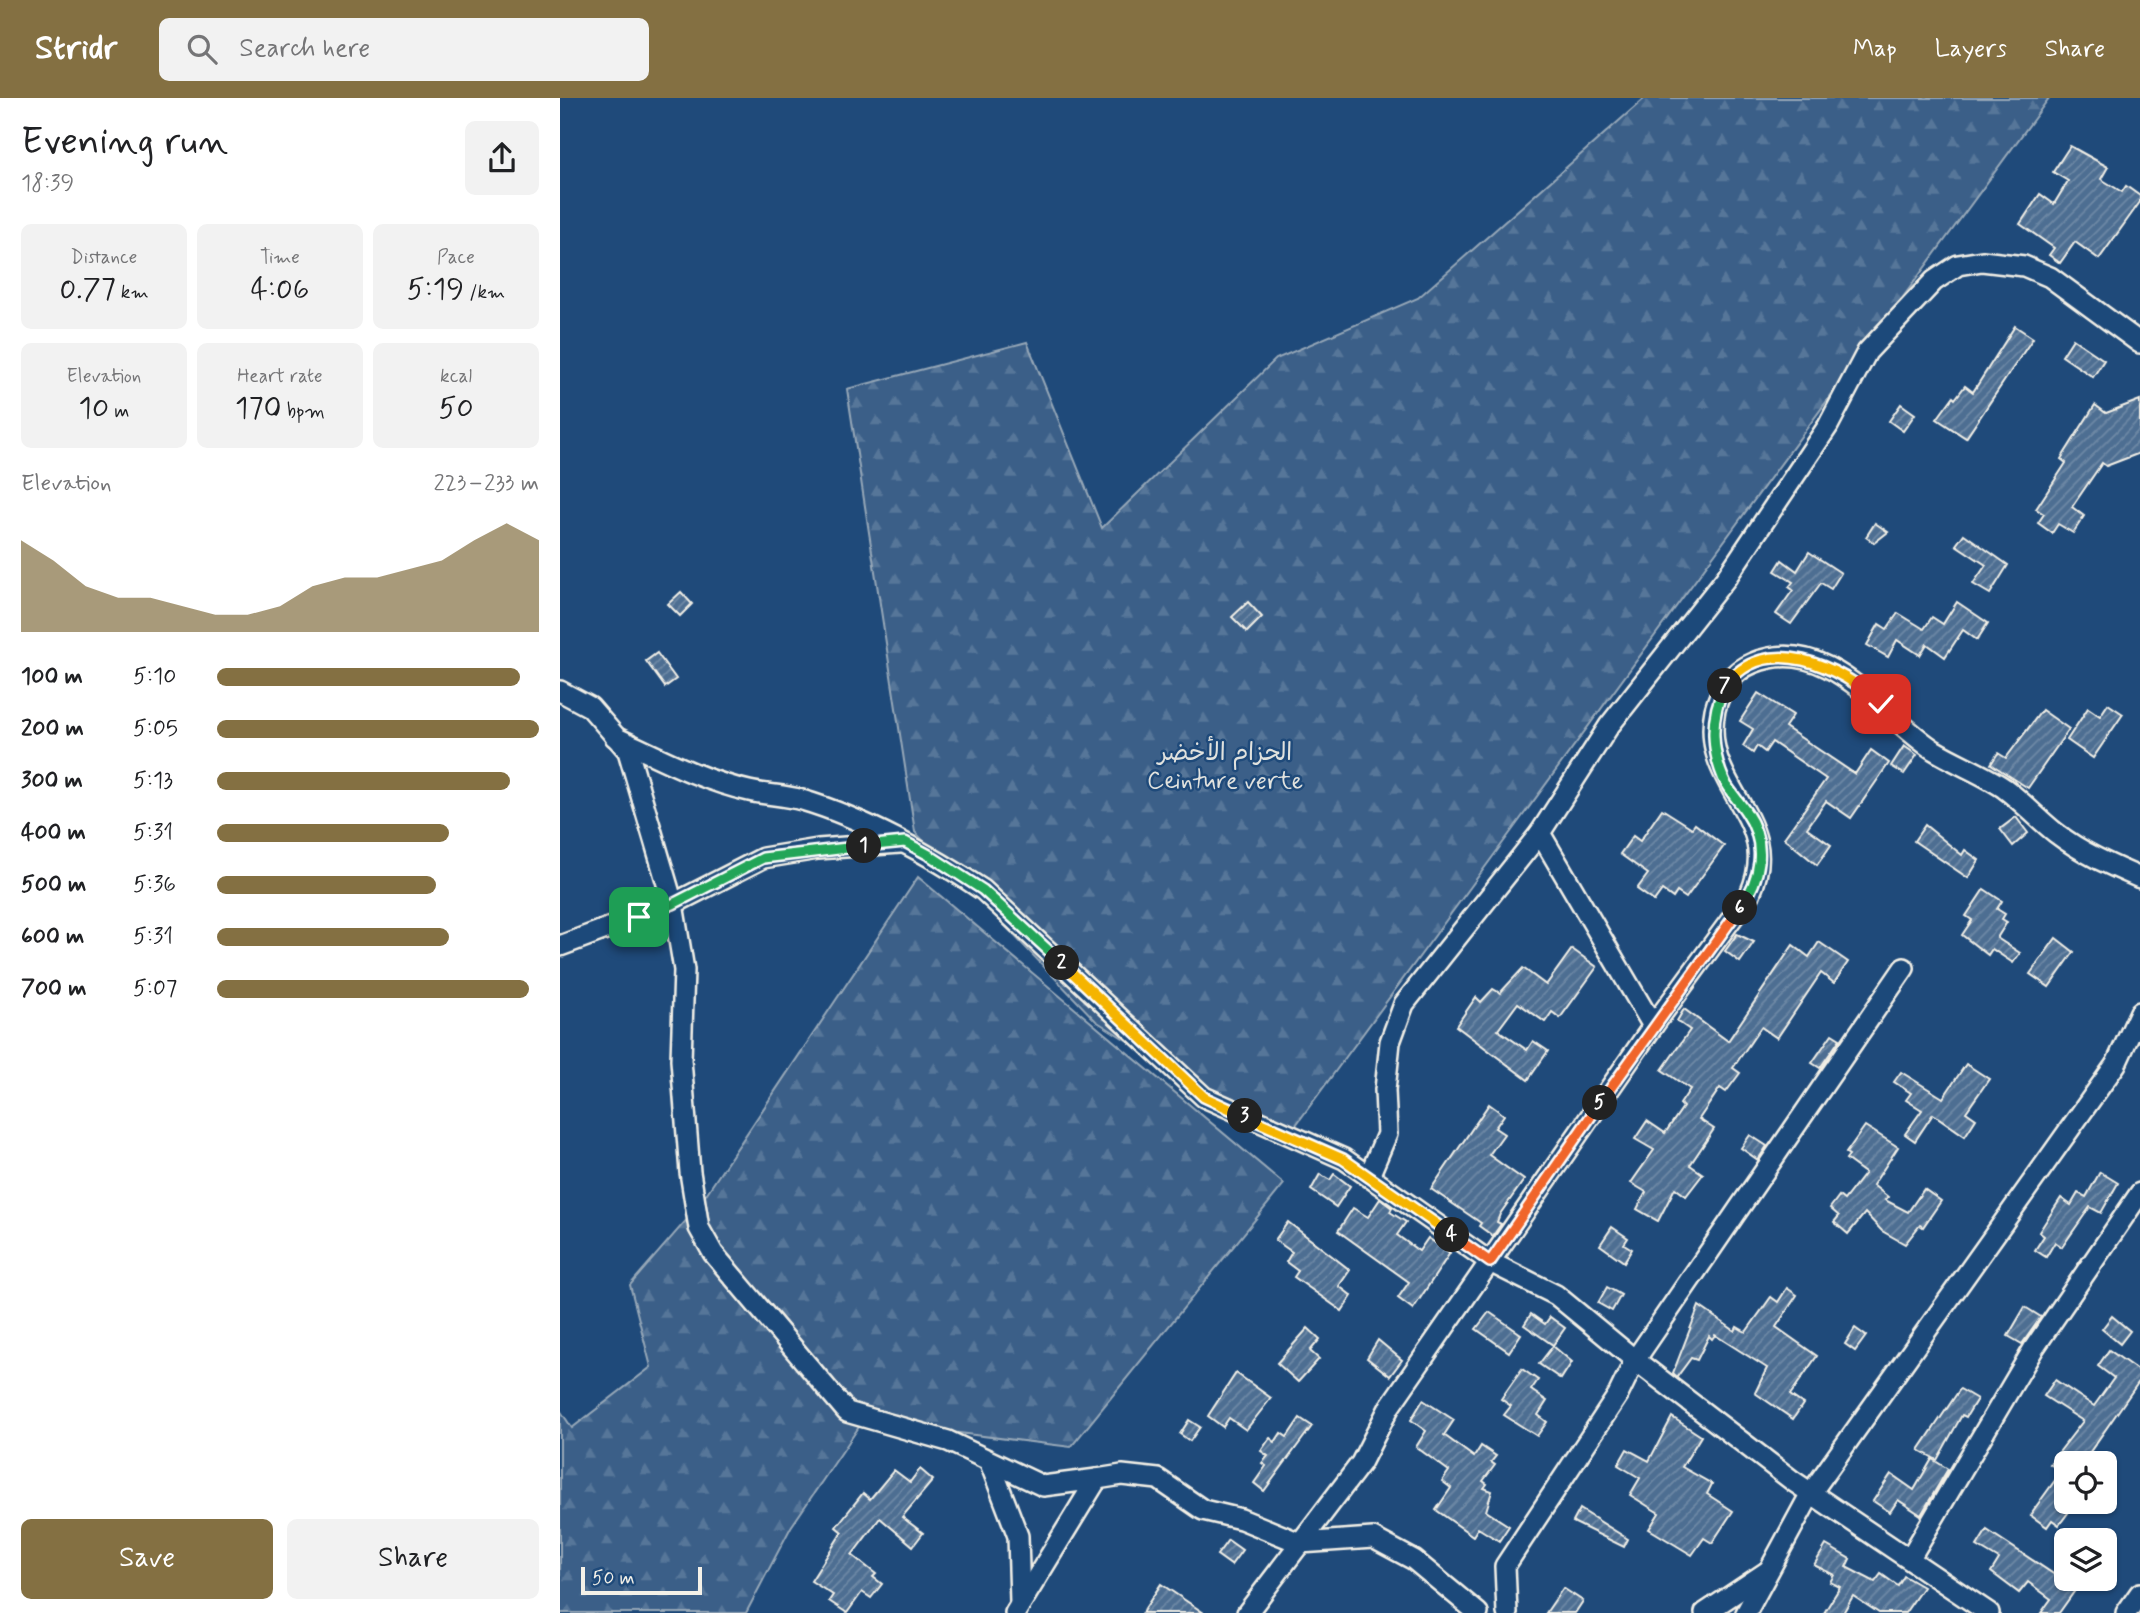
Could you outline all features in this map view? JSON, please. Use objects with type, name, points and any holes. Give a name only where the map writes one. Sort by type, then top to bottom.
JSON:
[{"type":"street","points":[[1369,1176],[1387,1134],[1385,1090],[1390,1042],[1405,1004],[1540,833],[1609,726],[1726,578],[1828,426],[1867,352],[1934,281],[1958,265],[1982,261],[2024,266],[2050,277],[2140,343]]},
{"type":"street","points":[[1247,1613],[1361,1464],[1390,1406],[1653,1026],[1750,894],[1759,870],[1757,834],[1721,773],[1714,727],[1715,713],[1725,685],[1740,669],[1760,660],[1802,660],[1841,674],[1869,693],[1919,738],[2005,789],[2070,844],[2140,878]]},
{"type":"street","points":[[560,691],[590,707],[628,751],[673,904],[684,970],[681,1060],[690,1172],[699,1228],[713,1253],[841,1408],[856,1415],[948,1441],[1044,1486],[1122,1475],[1158,1479],[1203,1510],[1241,1519],[1300,1543],[1373,1538],[1414,1560],[1478,1613]]},
{"type":"street","points":[[615,737],[678,766],[724,783],[748,791],[801,800],[905,842],[983,890],[1204,1097],[1343,1159],[1490,1262],[1556,1295],[1634,1360],[1811,1493],[1989,1613]]},
{"type":"street","points":[[1540,833],[1653,1026]]},
{"type":"street","points":[[560,946],[673,904],[763,858],[818,849],[905,842]]},
{"type":"street","points":[[1507,1613],[1505,1566],[1618,1395],[1634,1360],[1904,968]]},
{"type":"street","points":[[1746,1613],[1811,1493],[2116,1064],[2140,1012]]},
{"type":"street","points":[[1910,1558],[2034,1348],[2140,1193]]},
{"type":"street","points":[[990,1462],[1018,1536],[1018,1608]]},
{"type":"street","points":[[1018,1608],[1097,1479]]},
{"type":"street","points":[[1705,1613],[1771,1569]]},
{"type":"street","points":[[2126,1613],[2140,1593]]},
{"type":"green space","name":"الحزام الأخضر Ceinture verte","points":[[1645,98],[2049,98],[1285,1140],[1096,1021],[915,832],[847,389],[1027,342],[1102,528],[1276,359],[1418,298]]},
{"type":"green space","points":[[918,877],[1284,1184],[1071,1447],[863,1421],[791,1527],[746,1613],[560,1613],[560,1410],[572,1428],[651,1367],[630,1285],[697,1208]]},
{"type":"building","points":[[2070,146],[2108,167],[2101,179],[2122,192],[2126,186],[2140,196],[2140,202],[2099,259],[2075,242],[2060,263],[2049,255],[2054,248],[2020,224],[2040,194],[2054,204],[2068,181],[2053,172]]},
{"type":"building","points":[[2015,326],[2033,338],[1966,438],[1937,419],[1965,386],[1973,392]]},
{"type":"building","points":[[2073,339],[2104,360],[2093,377],[2062,356]]},
{"type":"building","points":[[2140,400],[2140,453],[2106,466],[2102,463],[2072,507],[2084,516],[2073,533],[2058,524],[2052,533],[2038,523],[2044,514],[2036,509],[2066,463],[2061,459],[2095,405],[2106,413]]},
{"type":"building","points":[[1901,404],[1915,414],[1903,431],[1889,421]]},
{"type":"building","points":[[1875,523],[1888,532],[1874,543],[1866,537]]},
{"type":"building","points":[[1964,534],[2008,565],[1990,594],[1973,584],[1986,565],[1956,545]]},
{"type":"building","points":[[1809,552],[1841,573],[1831,589],[1821,583],[1791,624],[1776,614],[1793,590],[1789,587],[1793,582],[1775,571],[1782,560],[1797,571]]},
{"type":"building","points":[[681,592],[692,604],[680,616],[668,604]]},
{"type":"building","points":[[1248,602],[1262,617],[1247,632],[1232,617]]},
{"type":"building","points":[[1957,602],[1988,623],[1977,640],[1963,630],[1945,657],[1927,644],[1920,655],[1897,640],[1888,657],[1867,645],[1879,624],[1887,629],[1898,613],[1924,629],[1932,617],[1943,624]]},
{"type":"building","points":[[657,653],[676,679],[665,687],[646,661]]},
{"type":"building","points":[[1758,693],[1793,715],[1785,727],[1855,774],[1871,750],[1889,763],[1851,818],[1826,801],[1807,828],[1831,845],[1817,865],[1784,838],[1826,779],[1772,742],[1765,752],[1757,746],[1753,753],[1743,746],[1753,729],[1740,721]]},
{"type":"building","points":[[2108,704],[2123,714],[2093,758],[2067,740],[2088,708],[2100,716]]},
{"type":"building","points":[[2042,710],[2069,729],[2028,788],[1991,764],[1998,753],[2006,758]]},
{"type":"building","points":[[1904,746],[1917,755],[1904,774],[1891,766]]},
{"type":"building","points":[[1662,809],[1692,828],[1695,824],[1724,846],[1686,898],[1677,892],[1673,898],[1662,890],[1654,901],[1637,889],[1648,874],[1620,854],[1633,836],[1640,841]]},
{"type":"building","points":[[2016,817],[2028,833],[2013,846],[2000,829]]},
{"type":"building","points":[[1925,825],[1962,855],[1965,850],[1979,860],[1968,878],[1914,841]]},
{"type":"building","points":[[1984,889],[2002,901],[1997,909],[2005,914],[2002,919],[2007,922],[1997,938],[2020,953],[2013,963],[1992,949],[1988,955],[1962,935],[1972,920],[1966,916]]},
{"type":"building","points":[[1737,934],[1754,942],[1740,962],[1725,951]]},
{"type":"building","points":[[2056,938],[2074,952],[2049,987],[2030,974]]},
{"type":"building","points":[[1819,942],[1848,962],[1834,983],[1821,973],[1777,1038],[1761,1027],[1733,1068],[1740,1073],[1726,1092],[1720,1088],[1699,1119],[1714,1129],[1690,1165],[1703,1174],[1686,1196],[1675,1188],[1658,1221],[1637,1209],[1646,1192],[1631,1183],[1654,1150],[1635,1139],[1647,1121],[1665,1133],[1683,1107],[1680,1104],[1690,1089],[1662,1070],[1690,1030],[1677,1021],[1684,1009],[1728,1041],[1793,945],[1809,957]]},
{"type":"building","points":[[1572,949],[1597,967],[1560,1018],[1552,1012],[1545,1022],[1518,1003],[1498,1030],[1527,1050],[1533,1041],[1548,1051],[1528,1080],[1456,1026],[1476,997],[1481,1002],[1493,989],[1500,993],[1523,968],[1546,985]]},
{"type":"building","points":[[1832,1034],[1840,1039],[1820,1068],[1812,1063]]},
{"type":"building","points":[[1966,1064],[1989,1079],[1966,1112],[1976,1119],[1965,1136],[1933,1114],[1915,1141],[1905,1134],[1922,1110],[1906,1100],[1911,1093],[1894,1082],[1901,1072],[1943,1098]]},
{"type":"building","points":[[1489,1104],[1504,1115],[1495,1128],[1504,1134],[1489,1155],[1524,1180],[1500,1214],[1497,1222],[1501,1224],[1493,1236],[1479,1226],[1481,1223],[1431,1189]]},
{"type":"building","points":[[1865,1126],[1898,1147],[1873,1185],[1888,1197],[1885,1200],[1908,1212],[1924,1189],[1941,1201],[1923,1227],[1920,1225],[1905,1244],[1882,1231],[1865,1213],[1848,1234],[1834,1222],[1839,1216],[1830,1208],[1839,1196],[1844,1200],[1865,1173],[1846,1159],[1849,1155],[1846,1153]]},
{"type":"building","points":[[1750,1135],[1767,1146],[1758,1160],[1741,1148]]},
{"type":"building","points":[[2100,1172],[2118,1183],[2101,1213],[2090,1207],[2062,1247],[2055,1242],[2046,1257],[2035,1250],[2044,1236],[2039,1232],[2061,1198],[2071,1205],[2078,1193],[2086,1197]]},
{"type":"building","points":[[1320,1174],[1330,1180],[1334,1174],[1350,1186],[1336,1207],[1311,1190]]},
{"type":"building","points":[[1380,1199],[1392,1208],[1390,1212],[1406,1222],[1397,1235],[1419,1251],[1428,1238],[1450,1253],[1413,1309],[1398,1298],[1409,1282],[1338,1231],[1353,1208],[1368,1217]]},
{"type":"building","points":[[1288,1222],[1350,1270],[1339,1286],[1352,1296],[1342,1311],[1294,1277],[1298,1271],[1286,1262],[1292,1252],[1275,1240]]},
{"type":"building","points":[[1612,1227],[1628,1238],[1624,1244],[1632,1249],[1624,1262],[1600,1245]]},
{"type":"building","points":[[1607,1287],[1621,1295],[1612,1311],[1598,1303]]},
{"type":"building","points":[[1787,1288],[1797,1295],[1776,1327],[1817,1356],[1790,1395],[1803,1404],[1793,1419],[1755,1393],[1767,1368],[1715,1335],[1712,1339],[1709,1336],[1697,1360],[1691,1358],[1677,1377],[1673,1373],[1699,1306],[1735,1331],[1737,1327],[1746,1332],[1771,1297],[1778,1302]]},
{"type":"building","points":[[2025,1307],[2041,1317],[2022,1344],[2008,1336]]},
{"type":"building","points":[[1489,1312],[1521,1334],[1509,1352],[1476,1329]]},
{"type":"building","points":[[1531,1314],[1545,1324],[1550,1317],[1565,1328],[1553,1345],[1524,1325]]},
{"type":"building","points":[[2112,1316],[2130,1331],[2120,1344],[2102,1329]]},
{"type":"building","points":[[1308,1328],[1320,1339],[1310,1351],[1319,1359],[1298,1382],[1277,1363]]},
{"type":"building","points":[[1855,1328],[1866,1336],[1855,1351],[1845,1344]]},
{"type":"building","points":[[1378,1340],[1402,1360],[1390,1376],[1367,1358]]},
{"type":"building","points":[[1553,1346],[1572,1362],[1561,1379],[1539,1364]]},
{"type":"building","points":[[2109,1350],[2140,1372],[2140,1380],[2090,1451],[2060,1451],[2083,1421],[2044,1396],[2055,1380],[2094,1406],[2114,1378],[2098,1366]]},
{"type":"building","points":[[1522,1369],[1538,1380],[1531,1390],[1547,1401],[1538,1415],[1547,1422],[1537,1436],[1504,1415],[1511,1406],[1501,1399]]},
{"type":"building","points":[[1236,1373],[1271,1398],[1246,1430],[1229,1418],[1223,1427],[1208,1416]]},
{"type":"building","points":[[1960,1389],[1977,1399],[1966,1417],[1962,1415],[1937,1460],[1919,1450]]},
{"type":"building","points":[[1423,1400],[1454,1420],[1444,1435],[1474,1457],[1481,1446],[1496,1456],[1491,1462],[1495,1465],[1483,1481],[1487,1484],[1484,1488],[1492,1491],[1486,1511],[1509,1526],[1499,1541],[1478,1528],[1473,1536],[1436,1510],[1451,1488],[1442,1481],[1449,1471],[1416,1447],[1426,1431],[1411,1420]]},
{"type":"building","points":[[1672,1417],[1701,1436],[1682,1467],[1712,1484],[1707,1494],[1733,1511],[1712,1543],[1704,1538],[1692,1555],[1649,1529],[1659,1513],[1630,1495],[1640,1478],[1618,1465],[1627,1449],[1649,1461]]},
{"type":"building","points":[[1300,1418],[1312,1426],[1264,1491],[1254,1483],[1266,1466],[1262,1463],[1268,1456],[1261,1451],[1270,1438],[1275,1442],[1281,1433],[1287,1437]]},
{"type":"building","points":[[1189,1420],[1200,1427],[1190,1441],[1180,1434]]},
{"type":"building","points":[[1932,1459],[1948,1469],[1921,1515],[1898,1500],[1890,1512],[1873,1501],[1891,1474],[1914,1490]]},
{"type":"building","points":[[920,1469],[933,1480],[902,1517],[923,1533],[913,1546],[880,1518],[852,1555],[876,1574],[873,1577],[882,1584],[871,1598],[862,1592],[847,1613],[829,1601],[833,1595],[811,1581],[842,1532],[836,1527],[863,1493],[870,1499],[894,1470],[910,1482]]},
{"type":"building","points":[[2054,1482],[2054,1514],[2067,1514],[2059,1525],[2052,1520],[2047,1527],[2030,1515]]},
{"type":"building","points":[[1580,1509],[1628,1539],[1624,1547],[1573,1522]]},
{"type":"building","points":[[1987,1530],[2054,1574],[2054,1591],[2075,1591],[2059,1613],[2041,1613],[2051,1599],[2028,1582],[2019,1593],[1991,1572],[1999,1559],[1977,1546]]},
{"type":"building","points":[[1228,1540],[1242,1550],[1231,1565],[1217,1555]]},
{"type":"building","points":[[1826,1545],[1850,1559],[1846,1567],[1875,1582],[1881,1574],[1898,1586],[1904,1576],[1923,1587],[1905,1613],[1879,1613],[1853,1596],[1843,1613],[1824,1613],[1840,1587],[1830,1582],[1834,1575],[1814,1565]]},
{"type":"building","points":[[1161,1584],[1204,1613],[1142,1613]]},
{"type":"building","points":[[1563,1588],[1583,1601],[1575,1613],[1546,1613]]},
{"type":"route","points":[[639,917],[673,904],[763,858],[818,849],[905,842],[983,890],[1204,1097],[1343,1159],[1490,1262],[1653,1026],[1750,894],[1755,882],[1760,858],[1757,834],[1721,773],[1716,750],[1715,713],[1718,698],[1725,685],[1746,665],[1760,660],[1788,658],[1828,668],[1855,683],[1881,704]]}]
